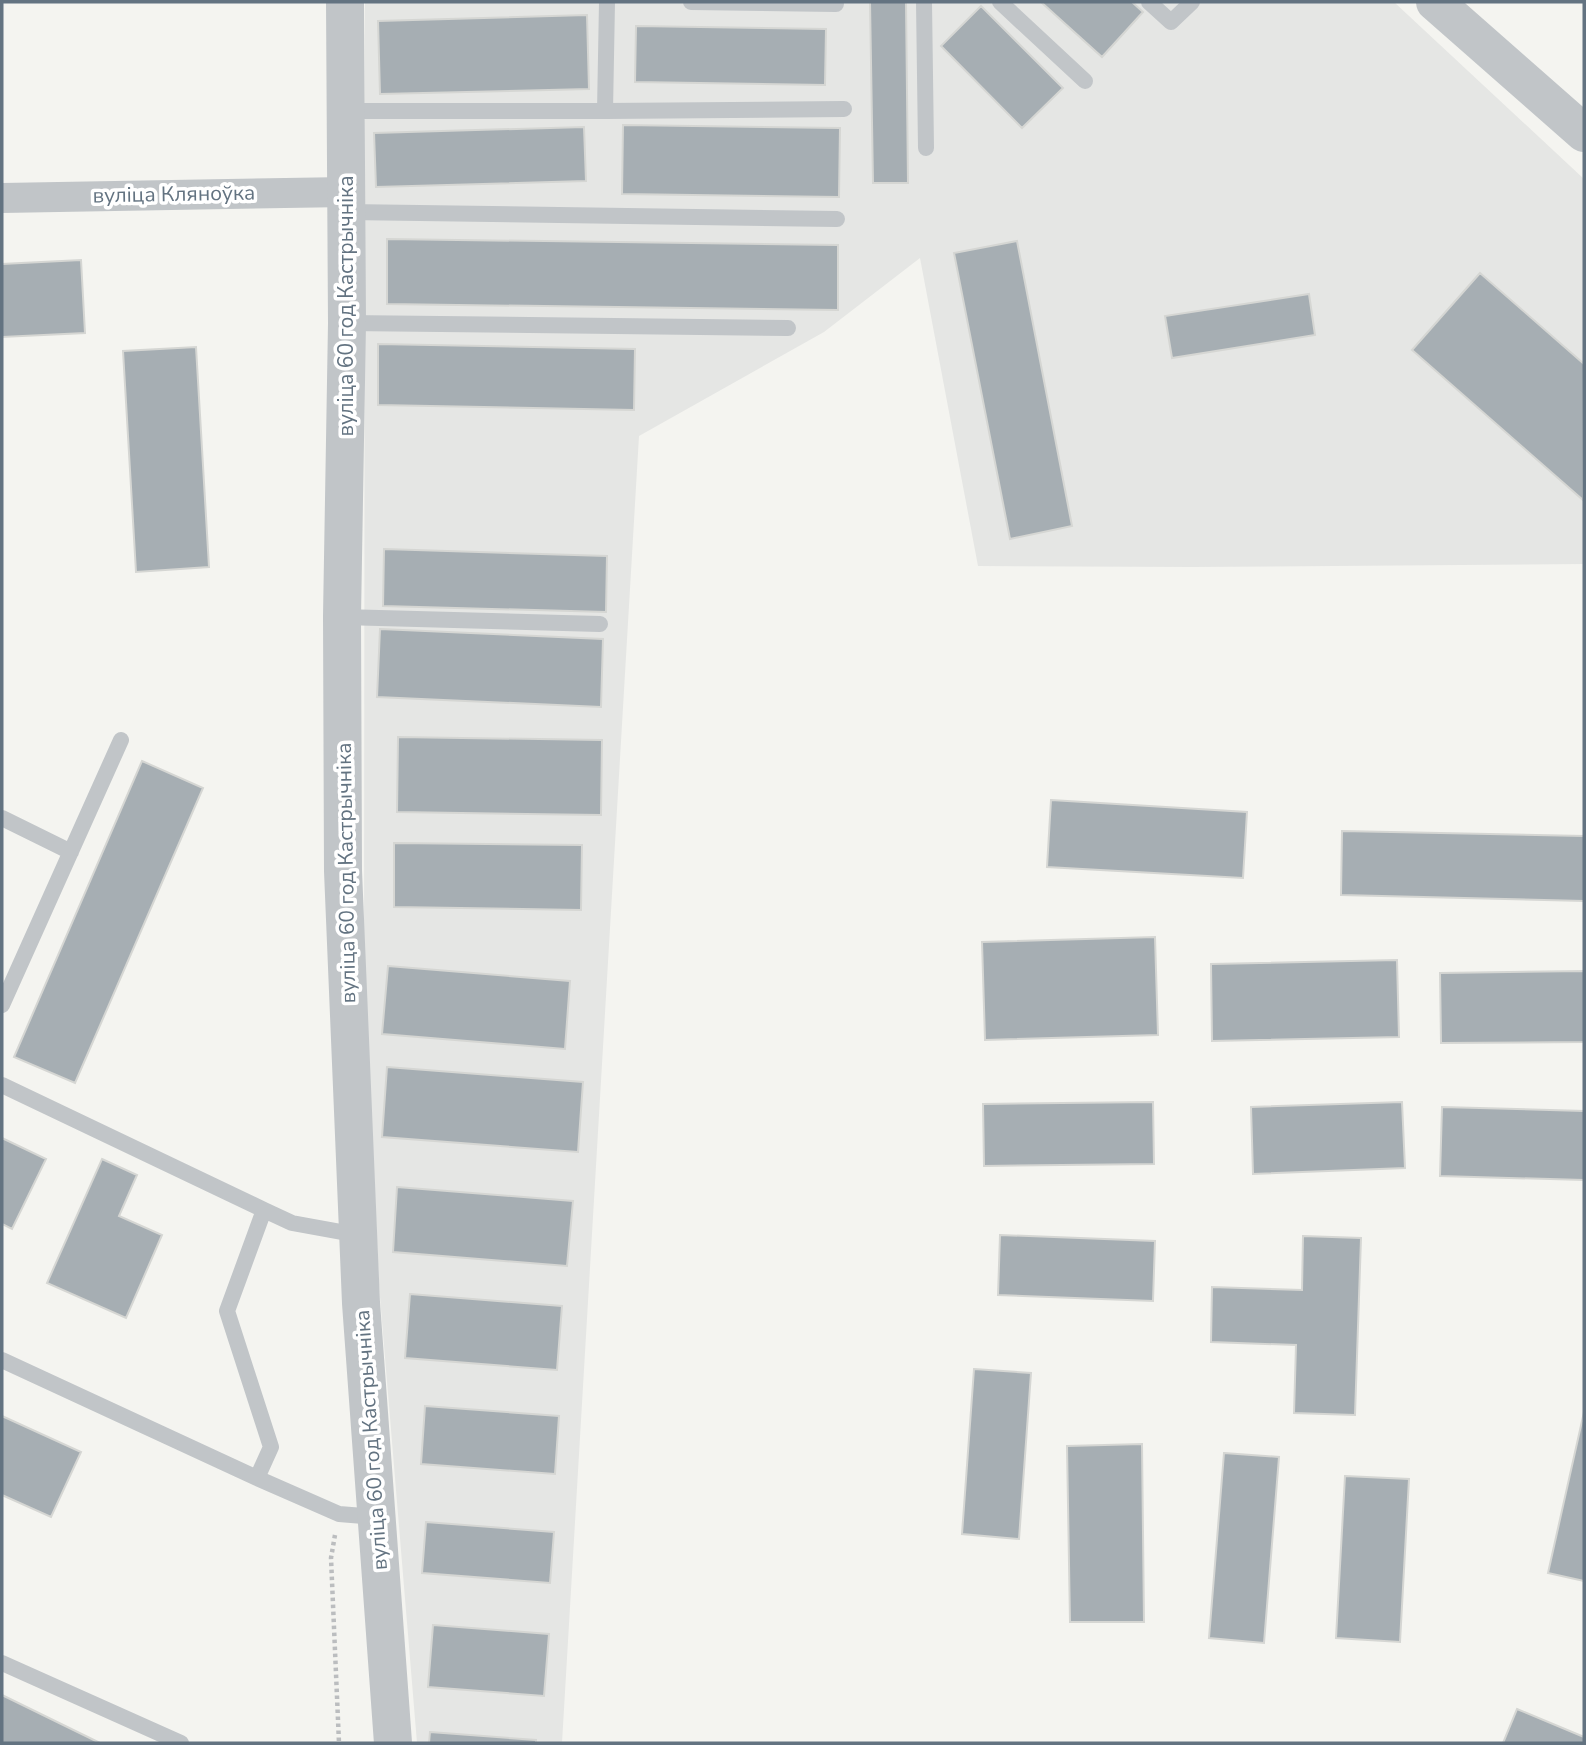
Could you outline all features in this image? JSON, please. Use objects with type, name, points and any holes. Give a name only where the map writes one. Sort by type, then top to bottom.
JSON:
[{"type":"street","name":"вуліца 60 год Кастрычніка","points":[[345,2],[347,323],[342,617],[343,871],[358,1235],[393,1743]]},
{"type":"street","points":[[1445,5],[1584,133]]},
{"type":"street","name":"вуліца Кляноўка","points":[[2,198],[347,202]]},
{"type":"lane","points":[[605,111],[607,2]]},
{"type":"lane","points":[[691,2],[836,4]]},
{"type":"lane","points":[[924,2],[926,148]]},
{"type":"lane","points":[[1000,2],[1085,81]]},
{"type":"lane","points":[[1149,2],[1171,22],[1192,2]]},
{"type":"lane","points":[[346,111],[844,109]]},
{"type":"lane","points":[[347,202],[837,219]]},
{"type":"lane","points":[[347,323],[788,328]]},
{"type":"lane","points":[[342,617],[600,624]]},
{"type":"lane","points":[[2,1005],[121,740]]},
{"type":"lane","points":[[2,818],[71,852]]},
{"type":"lane","points":[[2,1085],[292,1223],[358,1235]]},
{"type":"lane","points":[[257,1478],[271,1447],[228,1311],[264,1210]]},
{"type":"lane","points":[[2,1360],[339,1514],[376,1517]]},
{"type":"lane","points":[[2,1663],[181,1743]]},
{"type":"shaded area","points":[[365,2],[1394,2],[1584,179],[1584,564],[978,566],[920,258],[824,332],[639,436],[562,1743],[417,1743],[379,1285],[364,949]]},
{"type":"building","points":[[870,2],[906,2],[908,183],[873,183]]},
{"type":"building","points":[[1041,2],[1132,2],[1143,12],[1102,57]]},
{"type":"building","points":[[981,6],[1063,88],[1022,128],[941,46]]},
{"type":"building","points":[[587,15],[589,89],[380,94],[378,21]]},
{"type":"building","points":[[636,26],[826,29],[825,85],[635,82]]},
{"type":"building","points":[[623,125],[840,128],[839,197],[622,194]]},
{"type":"building","points":[[584,127],[586,181],[376,187],[374,133]]},
{"type":"building","points":[[387,239],[838,245],[838,310],[387,304]]},
{"type":"building","points":[[1017,241],[1072,526],[1010,539],[954,253]]},
{"type":"building","points":[[81,260],[85,333],[2,337],[2,264]]},
{"type":"building","points":[[1480,273],[1584,364],[1583,500],[1412,350]]},
{"type":"building","points":[[1309,294],[1315,335],[1172,358],[1165,316]]},
{"type":"building","points":[[378,344],[635,349],[634,410],[378,405]]},
{"type":"building","points":[[196,347],[209,567],[136,572],[123,351]]},
{"type":"building","points":[[384,549],[607,556],[606,612],[383,606]]},
{"type":"building","points":[[380,629],[603,639],[601,707],[377,697]]},
{"type":"building","points":[[398,737],[602,740],[601,815],[397,812]]},
{"type":"building","points":[[142,761],[203,788],[75,1083],[14,1057]]},
{"type":"building","points":[[1051,800],[1247,812],[1243,878],[1047,867]]},
{"type":"building","points":[[1342,831],[1584,836],[1584,901],[1341,895]]},
{"type":"building","points":[[394,843],[582,845],[581,910],[394,907]]},
{"type":"building","points":[[1155,937],[1158,1035],[985,1040],[982,942]]},
{"type":"building","points":[[1397,960],[1399,1037],[1212,1041],[1211,964]]},
{"type":"building","points":[[388,966],[570,981],[565,1049],[382,1034]]},
{"type":"building","points":[[1584,971],[1584,1042],[1441,1043],[1440,973]]},
{"type":"building","points":[[387,1067],[583,1082],[578,1152],[382,1137]]},
{"type":"building","points":[[1153,1102],[1154,1164],[984,1166],[983,1104]]},
{"type":"building","points":[[1402,1102],[1405,1168],[1253,1174],[1251,1107]]},
{"type":"building","points":[[1442,1107],[1584,1111],[1584,1180],[1440,1176]]},
{"type":"building","points":[[2,1138],[46,1159],[12,1229],[2,1224]]},
{"type":"building","points":[[102,1159],[137,1175],[119,1216],[162,1235],[126,1318],[47,1283]]},
{"type":"building","points":[[397,1187],[573,1201],[567,1266],[393,1252]]},
{"type":"building","points":[[1000,1235],[1155,1241],[1153,1301],[998,1295]]},
{"type":"building","points":[[1303,1236],[1361,1238],[1355,1415],[1294,1413],[1296,1345],[1211,1342],[1212,1287],[1302,1290]]},
{"type":"building","points":[[410,1294],[562,1306],[557,1370],[405,1358]]},
{"type":"building","points":[[974,1369],[1031,1373],[1019,1539],[962,1534]]},
{"type":"building","points":[[425,1406],[559,1416],[555,1474],[421,1464]]},
{"type":"building","points":[[1584,1412],[1584,1581],[1548,1573]]},
{"type":"building","points":[[2,1416],[81,1452],[51,1517],[2,1495]]},
{"type":"building","points":[[1142,1444],[1144,1622],[1070,1622],[1067,1446]]},
{"type":"building","points":[[1224,1453],[1279,1457],[1264,1643],[1209,1638]]},
{"type":"building","points":[[1345,1476],[1409,1479],[1400,1642],[1336,1638]]},
{"type":"building","points":[[426,1522],[554,1532],[550,1583],[422,1573]]},
{"type":"building","points":[[433,1625],[549,1634],[544,1696],[428,1687]]},
{"type":"building","points":[[2,1695],[100,1743],[2,1743]]},
{"type":"building","points":[[1517,1709],[1584,1737],[1584,1743],[1503,1743]]},
{"type":"building","points":[[430,1732],[536,1740],[536,1743],[429,1743]]}]
